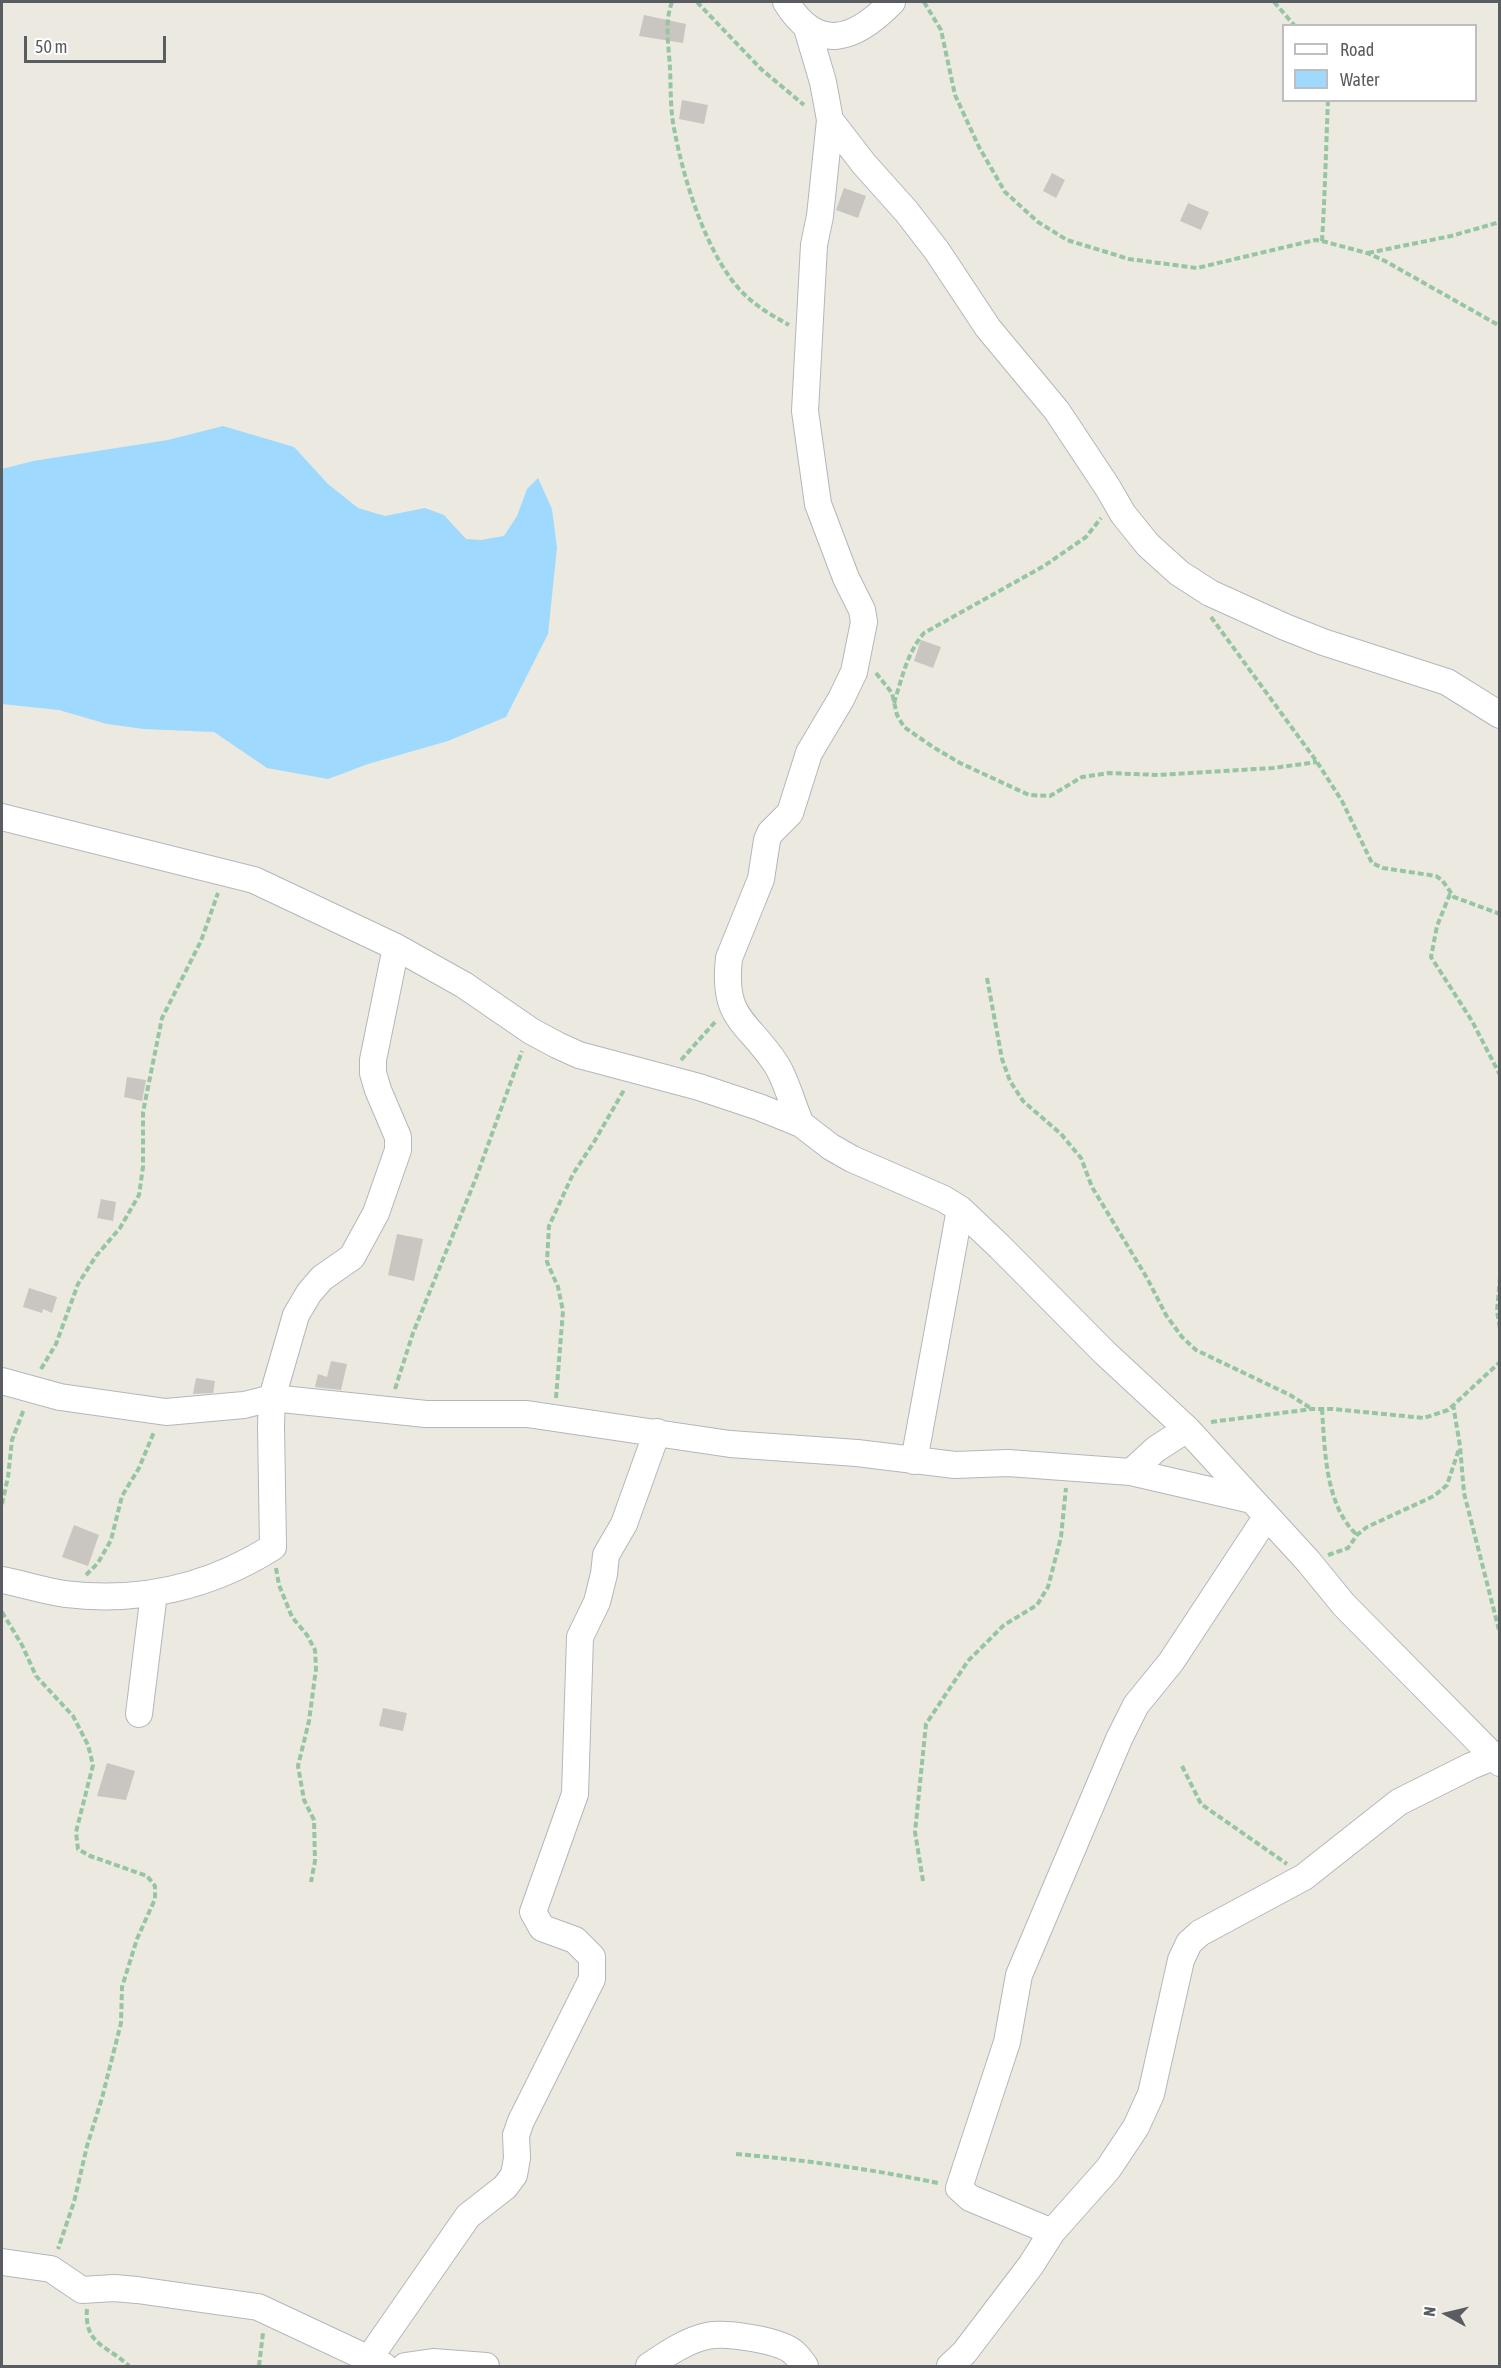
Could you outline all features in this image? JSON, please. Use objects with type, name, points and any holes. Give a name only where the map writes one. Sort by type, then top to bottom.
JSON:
[{"type":"street","points":[[786,2],[807,28],[823,82],[830,120],[820,216],[814,246],[808,335],[805,411],[812,472],[826,530],[862,610],[864,622],[854,672],[809,753],[790,813],[770,833],[767,840],[761,879],[729,958],[728,981],[730,1001],[740,1021],[776,1065],[801,1124]]},
{"type":"street","points":[[807,28],[828,35],[848,34],[869,24],[892,2]]},
{"type":"street","points":[[830,120],[864,164],[906,211],[937,251],[988,328],[1057,411],[1123,514],[1148,545],[1179,573],[1202,587],[1285,627],[1447,682],[1500,716]]},
{"type":"street","points":[[2,818],[254,880],[396,947],[464,985],[531,1031],[579,1055],[731,1097],[801,1124],[831,1147],[852,1159],[929,1192],[960,1209],[1105,1353],[1187,1429],[1308,1561],[1344,1605],[1496,1760],[1461,1770],[1399,1802],[1304,1877],[1200,1933],[1190,1943],[1181,1960],[1175,1981],[1151,2094],[1136,2127],[1108,2169],[1052,2232],[1031,2265],[964,2353],[950,2367]]},
{"type":"street","points":[[2,1580],[65,1594],[154,1593],[181,1588],[217,1575],[253,1560],[273,1547],[272,1398],[296,1315],[301,1304],[322,1278],[352,1257],[376,1213],[395,1163],[398,1137],[373,1073],[396,947]]},
{"type":"street","points":[[914,1461],[960,1209]]},
{"type":"street","points":[[2,1381],[60,1397],[166,1412],[244,1405],[272,1398],[437,1414],[498,1412],[553,1417],[730,1443],[846,1452],[955,1465],[1008,1463],[1131,1472],[1259,1508]]},
{"type":"street","points":[[1131,1472],[1156,1449],[1187,1429]]},
{"type":"street","points":[[2,2262],[51,2270],[82,2290],[114,2288],[166,2293],[258,2307],[376,2363],[468,2216],[505,2187],[514,2175],[517,2158],[516,2135],[521,2121],[592,1978],[592,1957],[575,1940],[542,1928],[532,1912],[575,1794],[580,1637],[597,1602],[606,1554],[624,1524],[657,1432]]},
{"type":"street","points":[[1052,2232],[970,2198],[959,2188],[1007,2042],[1019,1975],[1119,1739],[1136,1705],[1171,1662],[1259,1508]]},
{"type":"street","points":[[139,1714],[154,1593]]},
{"type":"street","points":[[649,2367],[694,2341],[718,2334],[780,2346],[792,2351],[805,2367]]},
{"type":"street","points":[[405,2367],[433,2362],[486,2367]]},
{"type":"path","points":[[672,2],[667,33],[674,131],[698,216],[722,264],[743,294],[770,315],[808,335]]},
{"type":"path","points":[[697,2],[761,69],[816,115],[830,120]]},
{"type":"path","points":[[924,2],[941,30],[955,94],[979,147],[1005,192],[1038,222],[1067,240],[1129,259],[1197,268],[1315,240],[1322,241],[1367,253],[1440,290],[1500,326]]},
{"type":"path","points":[[1274,2],[1293,24]]},
{"type":"path","points":[[1322,241],[1325,192],[1324,150],[1328,102]]},
{"type":"path","points":[[1367,253],[1450,236],[1500,222]]},
{"type":"path","points":[[894,705],[906,663],[915,644],[924,633],[1025,578],[1086,537],[1113,496]]},
{"type":"path","points":[[1202,587],[1212,621],[1317,762],[1342,801],[1372,863],[1383,868],[1436,876],[1442,879],[1450,894],[1458,899],[1500,914]]},
{"type":"path","points":[[860,650],[892,693],[897,715],[904,727],[960,763],[1029,795],[1050,796],[1082,777],[1109,773],[1158,775],[1273,768],[1317,762]]},
{"type":"path","points":[[2,1504],[12,1440],[36,1378],[56,1344],[78,1284],[96,1256],[120,1228],[139,1195],[143,1167],[143,1113],[162,1018],[201,941],[226,873]]},
{"type":"path","points":[[1450,894],[1437,926],[1431,957],[1472,1021],[1500,1075]]},
{"type":"path","points":[[987,978],[1002,1059],[1010,1081],[1023,1101],[1061,1134],[1081,1158],[1092,1187],[1176,1330],[1197,1350],[1290,1395],[1312,1410]]},
{"type":"path","points":[[665,1079],[719,1018],[730,1001]]},
{"type":"path","points":[[384,1409],[393,1396],[413,1333],[476,1178],[531,1031]]},
{"type":"path","points":[[553,1417],[558,1387],[563,1311],[558,1287],[548,1262],[549,1226],[573,1174],[635,1071]]},
{"type":"path","points":[[1500,1277],[1497,1311],[1500,1329]]},
{"type":"path","points":[[1187,1429],[1243,1417],[1322,1409],[1424,1418],[1448,1410],[1500,1362]]},
{"type":"path","points":[[1453,1404],[1464,1493],[1500,1634]]},
{"type":"path","points":[[1322,1409],[1327,1470],[1344,1522],[1357,1535]]},
{"type":"path","points":[[65,1594],[98,1563],[111,1540],[122,1496],[139,1467],[156,1427],[166,1412]]},
{"type":"path","points":[[1308,1561],[1345,1549],[1367,1527],[1412,1508],[1441,1491],[1448,1485],[1460,1446]]},
{"type":"path","points":[[923,1881],[915,1832],[926,1724],[968,1661],[1004,1625],[1037,1605],[1048,1587],[1061,1537],[1066,1490],[1063,1474],[1056,1466]]},
{"type":"path","points":[[273,1547],[279,1585],[292,1617],[307,1635],[315,1650],[316,1669],[309,1720],[298,1766],[304,1800],[314,1820],[315,1861],[311,1882]]},
{"type":"path","points":[[2,1612],[22,1645],[36,1676],[73,1716],[88,1745],[93,1765],[76,1832],[78,1849],[90,1856],[147,1876],[155,1886],[155,1899],[137,1939],[122,1986],[121,2022],[108,2077],[87,2146],[74,2202],[51,2270]]},
{"type":"path","points":[[1182,1766],[1201,1804],[1262,1845],[1304,1877]]},
{"type":"path","points":[[736,2154],[800,2159],[873,2170],[959,2188]]},
{"type":"path","points":[[82,2290],[88,2307],[88,2332],[129,2367]]},
{"type":"path","points":[[259,2367],[264,2332],[282,2318]]},
{"type":"water","points":[[223,426],[294,447],[328,484],[358,508],[385,516],[425,508],[444,515],[466,539],[481,540],[504,536],[517,516],[527,489],[538,478],[552,509],[557,548],[548,634],[506,717],[448,741],[368,764],[328,779],[267,768],[214,732],[144,729],[107,724],[59,710],[2,704],[2,469],[33,461],[168,440]]},
{"type":"building","points":[[644,15],[686,24],[683,43],[639,36]]},
{"type":"building","points":[[682,100],[708,105],[704,124],[679,119]]},
{"type":"building","points":[[1052,173],[1065,180],[1056,198],[1043,191]]},
{"type":"building","points":[[844,188],[866,196],[858,218],[836,210]]},
{"type":"building","points":[[1188,203],[1209,212],[1201,230],[1180,221]]},
{"type":"building","points":[[921,640],[941,647],[933,668],[914,661]]},
{"type":"building","points":[[127,1077],[146,1080],[142,1101],[124,1097]]},
{"type":"building","points":[[101,1199],[116,1202],[113,1221],[97,1218]]},
{"type":"building","points":[[397,1234],[423,1239],[414,1281],[388,1275]]},
{"type":"building","points":[[29,1288],[57,1297],[52,1313],[43,1309],[42,1313],[23,1307]]},
{"type":"building","points":[[331,1361],[347,1364],[341,1390],[315,1387],[318,1374],[327,1377]]},
{"type":"building","points":[[196,1378],[215,1381],[213,1393],[193,1394]]},
{"type":"building","points":[[74,1525],[99,1535],[88,1566],[62,1557]]},
{"type":"building","points":[[383,1708],[407,1713],[403,1731],[379,1726]]},
{"type":"building","points":[[107,1763],[135,1771],[126,1800],[97,1796]]}]
